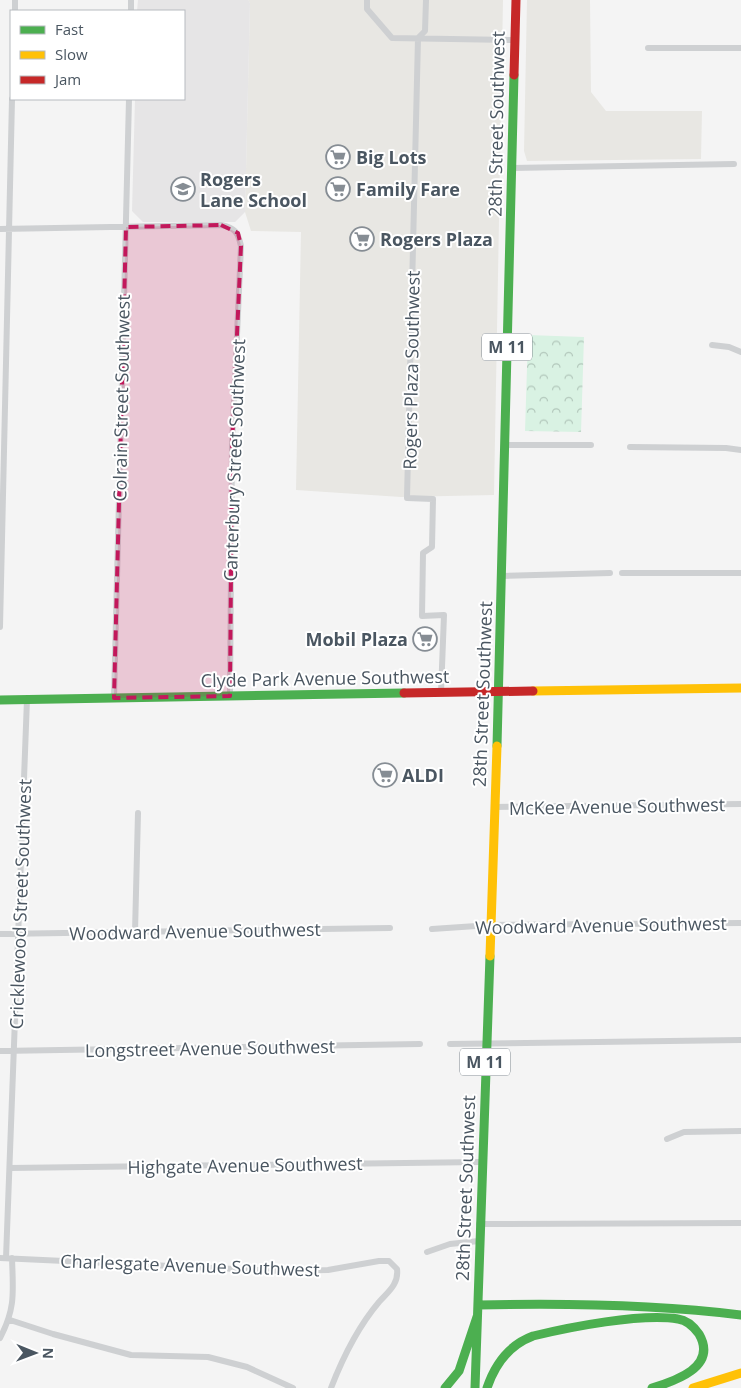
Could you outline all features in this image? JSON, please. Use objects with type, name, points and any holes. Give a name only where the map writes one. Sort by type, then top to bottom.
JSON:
[{"type":"main road","name":"28th Street Southwest","points":[[475,1388],[481,1162],[499,692],[516,0]]},
{"type":"main road","name":"Clyde Park Avenue Southwest","points":[[0,700],[741,688]]},
{"type":"main road","points":[[478,1305],[621,1304],[685,1307],[741,1315]]},
{"type":"main road","points":[[445,1388],[459,1371],[478,1317]]},
{"type":"main road","points":[[487,1388],[494,1371],[504,1355],[516,1344],[532,1335],[550,1331],[660,1318],[685,1321],[694,1327],[702,1342],[700,1363],[684,1377],[652,1388]]},
{"type":"main road","points":[[693,1388],[741,1373]]},
{"type":"street","points":[[367,0],[367,9],[392,38],[514,40]]},
{"type":"street","name":"Rogers Plaza Southwest","points":[[426,0],[425,31],[418,38],[408,498],[433,499],[432,546],[423,553],[422,616],[444,616],[441,693]]},
{"type":"street","points":[[648,48],[741,48]]},
{"type":"street","points":[[0,627],[12,100]]},
{"type":"street","name":"Colrain Street Southwest","points":[[114,698],[129,100]]},
{"type":"street","points":[[512,168],[734,164]]},
{"type":"street","name":"Canterbury Street Southwest","points":[[126,227],[221,225],[232,227],[238,233],[241,246],[232,446],[230,696]]},
{"type":"street","points":[[0,229],[126,227]]},
{"type":"street","points":[[712,345],[741,352]]},
{"type":"street","points":[[504,444],[591,445]]},
{"type":"street","points":[[630,447],[726,448],[741,450]]},
{"type":"street","points":[[502,576],[610,573]]},
{"type":"street","points":[[622,573],[741,573]]},
{"type":"street","name":"Cricklewood Street Southwest","points":[[0,1338],[10,1320],[13,1303],[6,1258],[15,1051],[26,699]]},
{"type":"street","name":"McKee Avenue Southwest","points":[[494,807],[741,804]]},
{"type":"street","points":[[135,932],[138,813]]},
{"type":"street","name":"Woodward Avenue Southwest","points":[[432,929],[491,925],[741,923]]},
{"type":"street","name":"Woodward Avenue Southwest","points":[[0,934],[390,928]]},
{"type":"street","points":[[450,1044],[741,1040]]},
{"type":"street","name":"Longstreet Avenue Southwest","points":[[0,1051],[420,1044]]},
{"type":"street","points":[[667,1140],[684,1132],[741,1131]]},
{"type":"street","name":"Highgate Avenue Southwest","points":[[10,1168],[481,1162]]},
{"type":"street","points":[[479,1224],[741,1222]]},
{"type":"street","points":[[427,1252],[450,1244],[479,1241]]},
{"type":"street","name":"Charlesgate Avenue Southwest","points":[[6,1258],[280,1271],[328,1270],[378,1261],[389,1261],[397,1269],[393,1287],[367,1316],[346,1350],[331,1388]]},
{"type":"street","points":[[10,1320],[53,1334],[131,1355],[208,1357],[247,1367],[293,1388]]},
{"type":"highlighted area","points":[[221,225],[238,233],[241,246],[232,446],[230,696],[114,698],[126,227]]},
{"type":"shaded area","points":[[138,0],[248,0],[250,3],[245,212],[235,222],[143,222],[132,211],[135,100],[185,100],[185,10],[137,10]]},
{"type":"shaded area","points":[[248,0],[503,0],[494,495],[401,497],[296,490],[301,232],[251,231],[245,212],[250,3]]},
{"type":"shaded area","points":[[527,0],[590,0],[591,92],[606,111],[702,111],[701,159],[527,161],[524,151]]},
{"type":"green space","points":[[528,335],[584,337],[581,432],[525,431]]},
{"type":"traffic: fast","points":[[497,746],[514,75]]},
{"type":"traffic: fast","points":[[0,700],[404,693]]},
{"type":"traffic: fast","points":[[475,1388],[490,956]]},
{"type":"traffic: fast","points":[[478,1305],[610,1305],[741,1315]]},
{"type":"traffic: fast","points":[[445,1388],[459,1371],[477,1317]]},
{"type":"traffic: fast","points":[[487,1388],[494,1371],[504,1356],[524,1340],[533,1336],[626,1319],[663,1318],[684,1321],[699,1334],[703,1346],[703,1355],[699,1364],[682,1377],[652,1388]]},
{"type":"traffic: slow","points":[[533,691],[741,688]]},
{"type":"traffic: slow","points":[[490,956],[497,746]]},
{"type":"traffic: slow","points":[[693,1388],[741,1373]]},
{"type":"traffic: jam","points":[[514,75],[516,0]]},
{"type":"traffic: jam","points":[[404,693],[533,691]]},
{"type":"place","name":"Big Lots","points":[[338,157]]},
{"type":"place","name":"Rogers Lane School","points":[[183,189]]},
{"type":"place","name":"Family Fare","points":[[338,189]]},
{"type":"place","name":"Rogers Plaza","points":[[362,239]]},
{"type":"place","name":"Mobil Plaza","points":[[425,639]]},
{"type":"place","name":"ALDI","points":[[385,775]]}]
